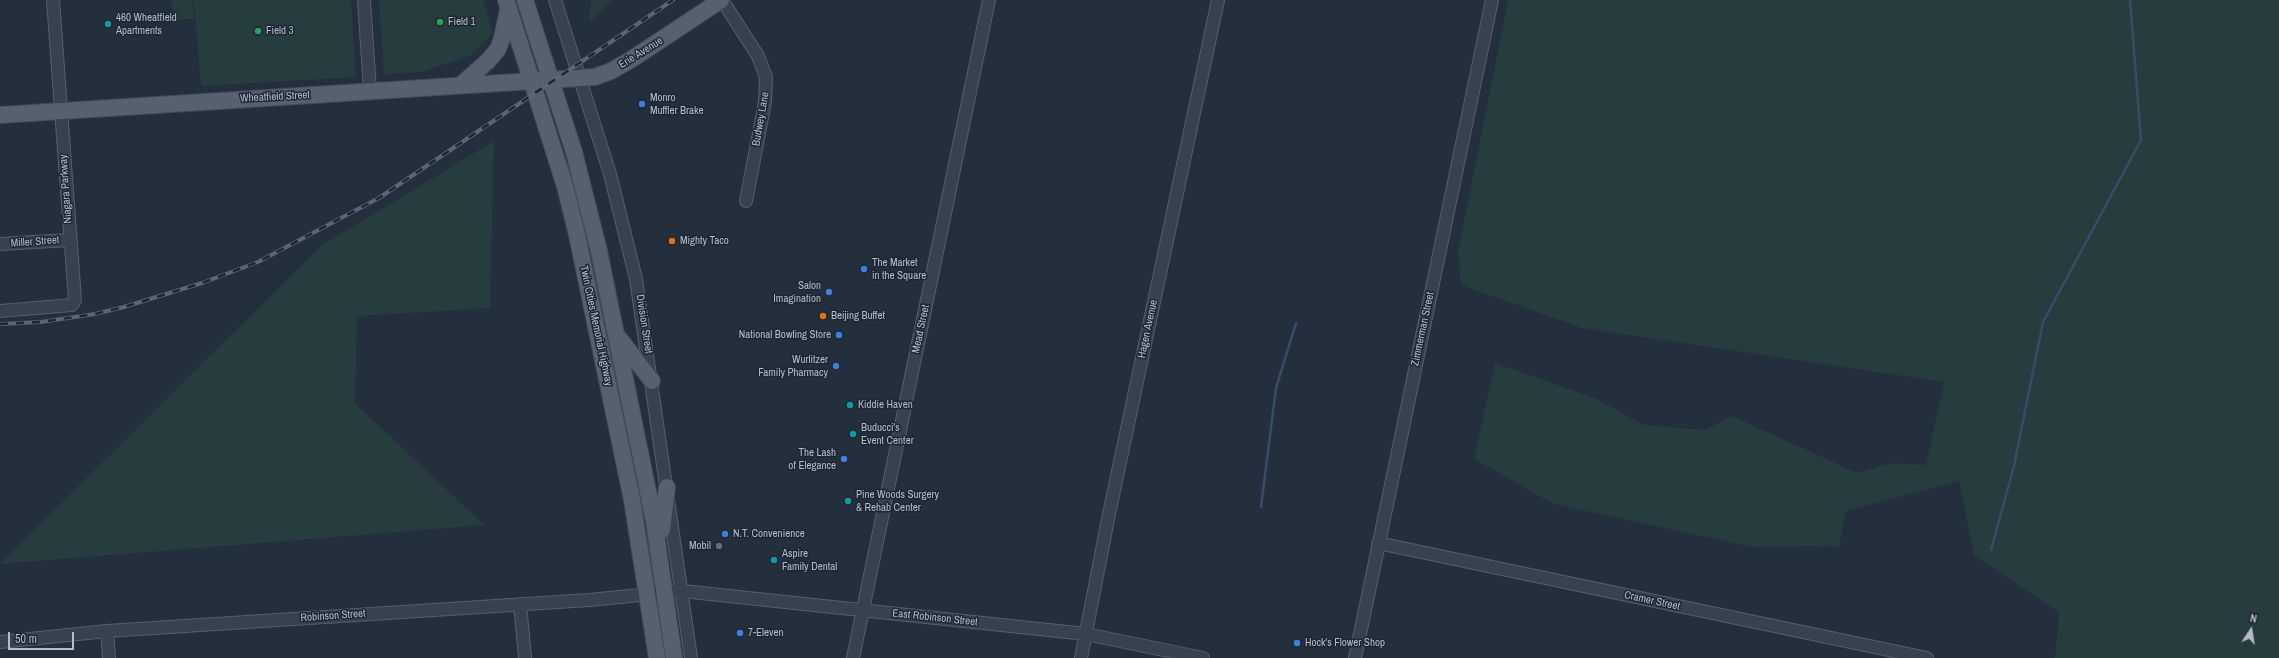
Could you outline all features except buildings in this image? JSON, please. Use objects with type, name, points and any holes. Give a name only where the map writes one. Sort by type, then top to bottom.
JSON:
[{"type":"main road","name":"Twin Cities Memorial Highway","points":[[525,0],[551,79],[587,198],[660,558],[674,658]]},
{"type":"main road","name":"Erie Avenue","points":[[551,79],[580,78],[611,71],[721,0]]},
{"type":"main road","name":"Twin Cities Memorial Highway","points":[[507,3],[565,186],[578,234],[632,500],[648,595],[656,658]]},
{"type":"main road","points":[[462,84],[488,61],[498,49],[506,24],[507,3]]},
{"type":"main road","name":"Wheatfield Street","points":[[0,115],[551,79]]},
{"type":"main road","points":[[616,335],[652,381]]},
{"type":"main road","points":[[660,558],[663,508],[667,487]]},
{"type":"street","name":"Niagara Parkway","points":[[0,311],[72,305],[75,300],[53,0]]},
{"type":"street","points":[[364,0],[370,90]]},
{"type":"street","name":"Division Street","points":[[555,0],[627,235],[642,312],[691,658]]},
{"type":"street","name":"Budwey Lane","points":[[721,0],[758,56],[766,77],[765,102],[746,201]]},
{"type":"street","name":"Mead Street","points":[[853,658],[989,0]]},
{"type":"street","name":"Hagen Avenue","points":[[1081,658],[1109,514],[1218,0]]},
{"type":"street","name":"Zimmerman Street","points":[[1355,658],[1492,0]]},
{"type":"street","name":"Miller Street","points":[[0,244],[70,240]]},
{"type":"street","name":"Cramer Street","points":[[1378,543],[1927,658]]},
{"type":"street","name":"East Robinson Street","points":[[666,593],[682,592],[1086,634],[1203,658]]},
{"type":"street","name":"Robinson Street","points":[[0,642],[107,631],[666,593]]},
{"type":"street","points":[[520,604],[524,658]]},
{"type":"street","points":[[107,631],[110,658]]},
{"type":"green space","points":[[172,0],[193,0],[194,19],[174,20]]},
{"type":"green space","points":[[194,0],[351,0],[356,77],[201,86]]},
{"type":"green space","points":[[379,0],[483,0],[493,33],[470,56],[421,72],[384,74]]},
{"type":"green space","points":[[591,0],[612,0],[589,23]]},
{"type":"green space","points":[[1508,0],[2279,0],[2279,658],[2055,658],[2059,612],[1974,555],[1959,481],[1846,511],[1839,546],[1752,547],[1554,504],[1474,459],[1495,363],[1597,399],[1644,425],[1706,430],[1732,416],[1857,473],[1892,463],[1926,465],[1944,382],[1582,328],[1461,285],[1458,252]]},
{"type":"green space","points":[[494,141],[490,308],[357,316],[355,403],[484,525],[0,564],[322,245]]},
{"type":"waterway","points":[[1991,550],[2014,466],[2043,322],[2141,140],[2130,0]]},
{"type":"waterway","points":[[1261,507],[1276,388],[1296,323]]},
{"type":"railway","points":[[0,324],[41,322],[95,314],[124,307],[202,283],[258,262],[379,198],[673,0]]},
{"type":"place","name":"Field 1","points":[[440,22]]},
{"type":"place","name":"460 Wheatfield Apartments","points":[[108,24]]},
{"type":"place","name":"Field 3","points":[[258,31]]},
{"type":"place","name":"Monro Muffler Brake","points":[[642,104]]},
{"type":"place","name":"Mighty Taco","points":[[672,241]]},
{"type":"place","name":"The Market in the Square","points":[[864,269]]},
{"type":"place","name":"Salon Imagination","points":[[829,292]]},
{"type":"place","name":"Beijing Buffet","points":[[823,316]]},
{"type":"place","name":"National Bowling Store","points":[[839,335]]},
{"type":"place","name":"Wurlitzer Family Pharmacy","points":[[836,366]]},
{"type":"place","name":"Kiddie Haven","points":[[850,405]]},
{"type":"place","name":"Buducci's Event Center","points":[[853,434]]},
{"type":"place","name":"The Lash of Elegance","points":[[844,459]]},
{"type":"place","name":"Pine Woods Surgery & Rehab Center","points":[[848,501]]},
{"type":"place","name":"N.T. Convenience","points":[[725,534]]},
{"type":"place","name":"Mobil","points":[[719,546]]},
{"type":"place","name":"Aspire Family Dental","points":[[774,560]]},
{"type":"place","name":"7-Eleven","points":[[740,633]]},
{"type":"place","name":"Hock's Flower Shop","points":[[1297,643]]}]
